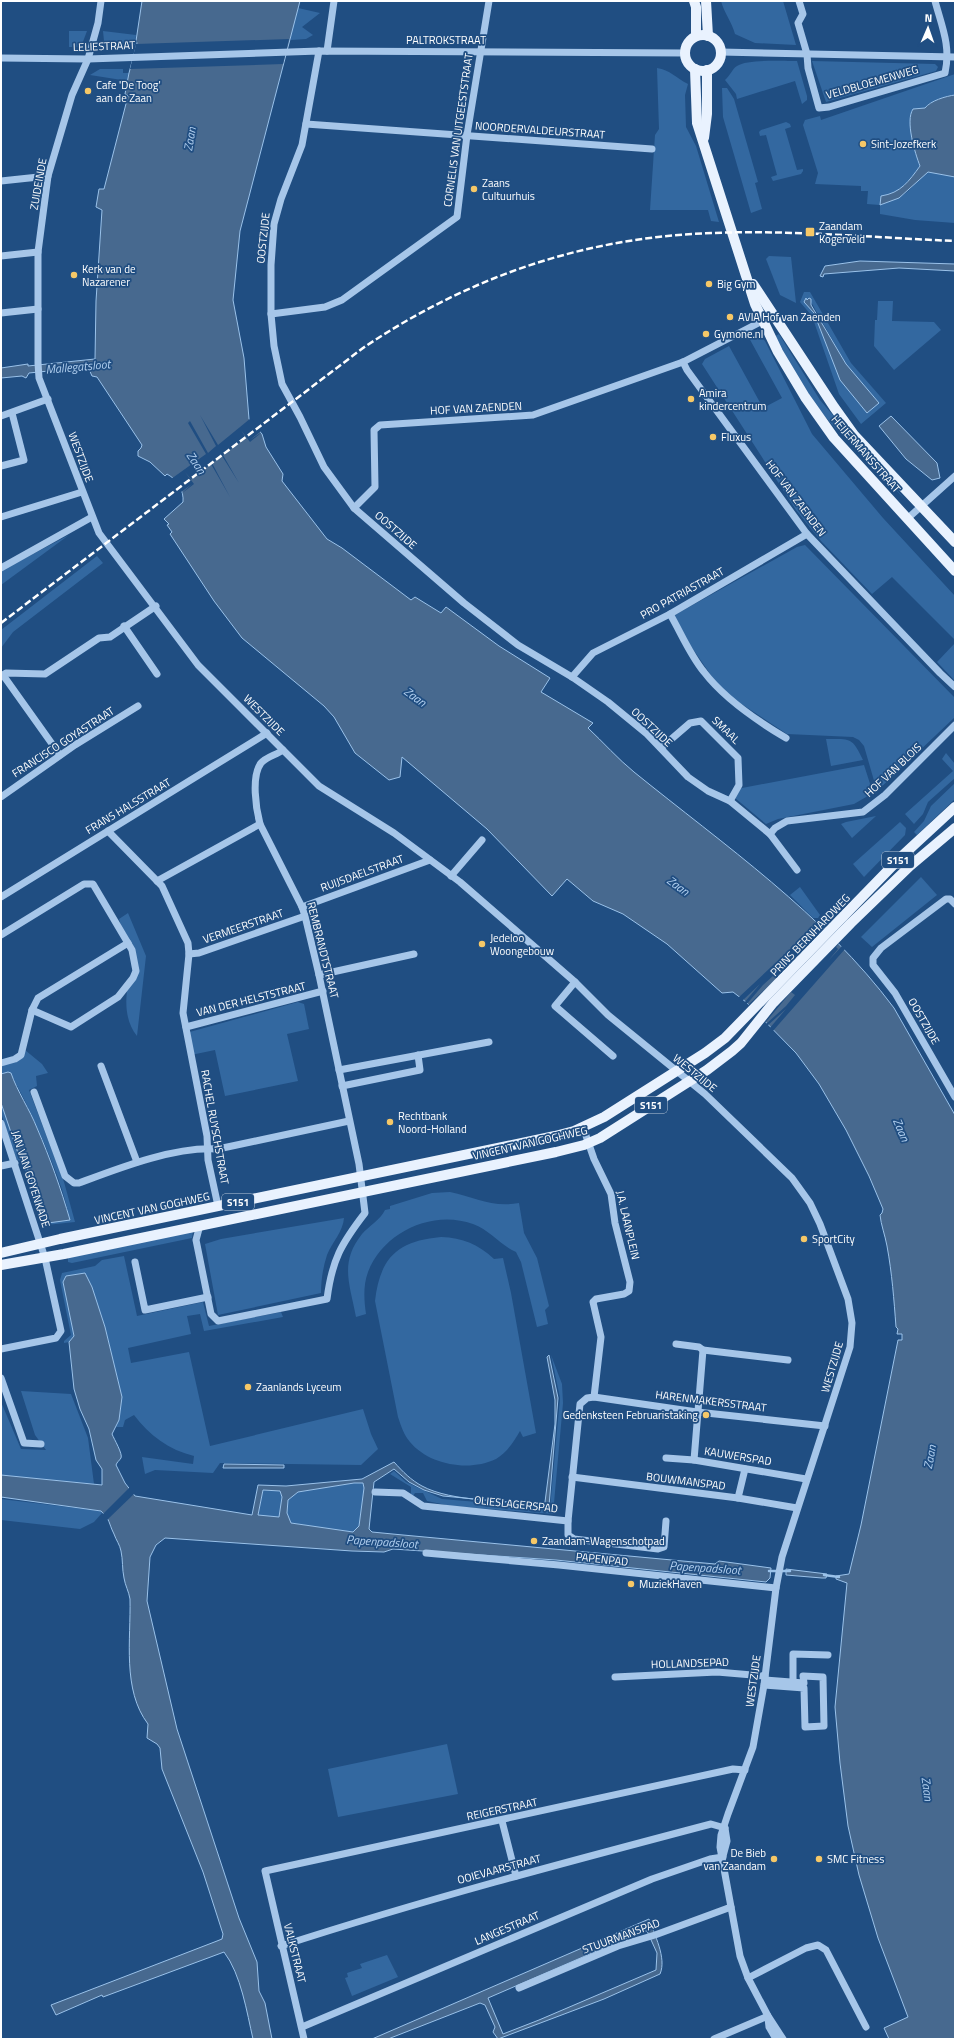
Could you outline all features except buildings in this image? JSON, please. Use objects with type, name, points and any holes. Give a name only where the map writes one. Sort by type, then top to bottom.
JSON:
[{"type":"main road","points":[[694,1],[696,7],[696,36]]},
{"type":"main road","points":[[706,1],[708,36]]},
{"type":"main road","points":[[696,36],[708,36],[716,41],[721,52],[718,62],[707,70],[694,69],[687,62],[685,53],[689,41],[696,36]]},
{"type":"main road","name":"HEIJERMANSSTRAAT","points":[[694,69],[697,123],[704,139],[762,321],[778,352],[801,391],[834,438],[955,571]]},
{"type":"main road","name":"HEIJERMANSSTRAAT","points":[[704,139],[707,114],[707,70]]},
{"type":"main road","name":"HEIJERMANSSTRAAT","points":[[746,274],[854,435],[955,542]]},
{"type":"main road","name":"PRINS BERNHARDWEG","points":[[688,1082],[732,1051],[848,920],[902,856],[955,807]]},
{"type":"main road","name":"PRINS BERNHARDWEG","points":[[676,1071],[705,1053],[741,1023],[848,920],[955,828]]},
{"type":"main road","name":"VINCENT VAN GOGHWEG","points":[[1,1253],[40,1243],[555,1136],[583,1127],[604,1117],[676,1071]]},
{"type":"main road","name":"VINCENT VAN GOGHWEG","points":[[1,1265],[45,1258],[556,1152],[588,1143],[606,1135],[688,1082]]},
{"type":"street","name":"ZUIDEINDE","points":[[39,378],[38,252],[48,176],[72,95],[88,59],[98,23],[101,1]]},
{"type":"street","points":[[327,51],[334,1]]},
{"type":"street","name":"CORNELIS VAN UITGEESTSTRAAT","points":[[271,314],[325,307],[342,300],[457,217],[467,135],[489,1]]},
{"type":"street","points":[[799,1],[803,14],[798,23],[807,54]]},
{"type":"street","points":[[935,1],[952,57]]},
{"type":"street","name":"PALTROKSTRAAT","points":[[207,53],[286,51],[481,51],[685,53]]},
{"type":"street","name":"OOSTZIJDE","points":[[319,51],[302,145],[281,199],[274,224],[271,265],[271,314],[274,346],[282,384],[324,467],[354,508],[464,603],[501,633],[572,677],[608,702],[661,748],[688,777],[708,792],[730,801],[770,834],[797,870]]},
{"type":"street","name":"VELDBLOEMENWEG","points":[[721,52],[952,57],[945,73],[829,107],[819,108],[808,68],[807,54]]},
{"type":"street","name":"LELIESTRAAT","points":[[1,58],[88,59],[207,53]]},
{"type":"street","name":"NOORDERVALDEURSTRAAT","points":[[306,124],[652,149]]},
{"type":"street","points":[[1,180],[48,176]]},
{"type":"street","points":[[1,256],[38,252]]},
{"type":"street","points":[[1,313],[38,309]]},
{"type":"street","name":"HOF VAN ZAENDEN","points":[[354,508],[375,487],[374,430],[380,425],[533,415],[683,362],[774,315]]},
{"type":"street","name":"HOF VAN ZAENDEN","points":[[683,362],[687,370],[807,534],[940,673],[955,686]]},
{"type":"street","name":"WESTZIJDE","points":[[39,378],[99,533],[156,606],[198,665],[319,786],[394,833],[452,876],[575,982],[608,1015],[688,1082],[705,1094],[787,1172],[810,1202],[820,1224],[848,1299],[852,1329],[849,1353],[796,1508],[780,1565],[765,1680],[753,1747],[733,1800],[725,1828],[727,1841],[723,1856],[740,1956],[748,1978],[768,2016],[783,2039]]},
{"type":"street","points":[[1,416],[48,399]]},
{"type":"street","points":[[1,466],[24,460],[12,413]]},
{"type":"street","points":[[907,519],[955,476]]},
{"type":"street","points":[[1,517],[82,492]]},
{"type":"street","points":[[1,568],[92,517]]},
{"type":"street","name":"PRO PATRIASTRAAT","points":[[572,677],[593,653],[670,614],[807,534]]},
{"type":"street","points":[[60,755],[2,676],[6,673],[45,674],[99,638],[110,637],[124,626],[156,606]]},
{"type":"street","points":[[670,614],[704,672],[722,691],[768,727],[786,738]]},
{"type":"street","points":[[124,626],[157,674]]},
{"type":"street","name":"FRANCISCO GOYASTRAAT","points":[[2,795],[60,755],[138,706]]},
{"type":"street","name":"SMAAL","points":[[661,748],[690,723],[701,721],[738,758],[739,785],[730,801]]},
{"type":"street","name":"HOF VAN BLOIS","points":[[770,834],[775,828],[787,821],[863,812],[885,795],[955,725]]},
{"type":"street","name":"FRANS HALSSTRAAT","points":[[1,897],[267,733]]},
{"type":"street","name":"REMBRANDTSTRAAT","points":[[283,750],[263,761],[258,770],[255,796],[256,811],[260,824],[302,907],[305,916],[323,991],[349,1121],[362,1176]]},
{"type":"street","points":[[157,881],[260,824]]},
{"type":"street","name":"RACHEL RUYSCHSTRAAT","points":[[108,831],[162,886],[188,943],[189,954],[183,1014],[207,1136],[208,1160],[218,1206]]},
{"type":"street","points":[[452,876],[482,840]]},
{"type":"street","name":"RUIJSDAELSTRAAT","points":[[302,907],[430,860]]},
{"type":"street","points":[[1,935],[84,884],[93,884],[117,921],[132,950],[136,971],[134,978],[118,997],[71,1027],[32,1010]]},
{"type":"street","name":"OOSTZIJDE","points":[[955,904],[950,899],[946,899],[881,948],[873,958],[873,965],[895,993],[955,1097]]},
{"type":"street","name":"VERMEERSTRAAT","points":[[189,954],[199,953],[305,916]]},
{"type":"street","points":[[1,1063],[15,1059],[21,1055],[32,1010],[38,998],[128,943]]},
{"type":"street","points":[[319,975],[414,954]]},
{"type":"street","points":[[575,982],[555,1006],[613,1056]]},
{"type":"street","name":"VAN DER HELSTSTRAAT","points":[[186,1027],[323,991]]},
{"type":"street","points":[[339,1070],[490,1042]]},
{"type":"street","points":[[342,1086],[420,1070],[418,1055]]},
{"type":"street","points":[[101,1066],[138,1162]]},
{"type":"street","points":[[34,1092],[65,1176],[74,1184],[138,1162],[208,1148],[218,1148],[349,1121]]},
{"type":"street","name":"JAN VAN GOYENKADE","points":[[1,1123],[40,1243]]},
{"type":"street","name":"J.A. LAANPLEIN","points":[[583,1127],[588,1143],[611,1194],[615,1223],[630,1282],[629,1291],[624,1294],[596,1299],[594,1302],[601,1337],[594,1398]]},
{"type":"street","points":[[1,1166],[15,1163]]},
{"type":"street","points":[[200,1225],[196,1240],[211,1314],[218,1321],[327,1299],[333,1263],[345,1239],[365,1213],[362,1176]]},
{"type":"street","points":[[1,1349],[56,1338],[61,1331],[45,1258],[40,1243]]},
{"type":"street","points":[[135,1262],[145,1310],[208,1297]]},
{"type":"street","points":[[676,1344],[699,1346],[703,1350],[788,1360]]},
{"type":"street","points":[[694,1460],[703,1350]]},
{"type":"street","points":[[1,1378],[24,1443],[41,1444]]},
{"type":"street","points":[[568,1521],[580,1404],[587,1398],[594,1398]]},
{"type":"street","name":"HARENMAKERSSTRAAT","points":[[594,1398],[697,1412],[825,1426]]},
{"type":"street","name":"KAUWERSPAD","points":[[666,1458],[694,1460],[806,1479]]},
{"type":"street","points":[[738,1498],[745,1469]]},
{"type":"street","name":"BOUWMANSPAD","points":[[572,1477],[738,1498],[796,1508]]},
{"type":"street","name":"OLIESLAGERSPAD","points":[[375,1492],[404,1493],[424,1506],[568,1521],[568,1535],[574,1539],[658,1549],[664,1547],[666,1521]]},
{"type":"street","name":"PAPENPAD","points":[[426,1553],[559,1565],[776,1588]]},
{"type":"street","points":[[793,1682],[793,1654],[828,1655]]},
{"type":"street","name":"HOLLANDSEPAD","points":[[615,1677],[717,1672],[765,1680]]},
{"type":"street","points":[[803,1676],[823,1677],[824,1726],[806,1727],[804,1688],[785,1688],[765,1680],[804,1682],[803,1676]]},
{"type":"street","name":"REIGERSTRAAT","points":[[264,1871],[502,1821],[733,1769],[745,1770]]},
{"type":"street","points":[[502,1821],[516,1876]]},
{"type":"street","name":"OOIEVAARSTRAAT","points":[[281,1946],[388,1912],[711,1824],[725,1828]]},
{"type":"street","name":"LANGESTRAAT","points":[[302,2026],[652,1879],[696,1863],[723,1856]]},
{"type":"street","name":"VALKSTRAAT","points":[[264,1871],[304,2039]]},
{"type":"street","name":"STUURMANSPAD","points":[[519,1988],[618,1946],[652,1936],[731,1907]]},
{"type":"street","points":[[748,1978],[806,1948],[818,1945],[826,1950],[866,2027]]},
{"type":"street","points":[[714,2039],[768,2016]]},
{"type":"street","name":"WESTZIJDE","points":[[768,2016],[770,2026],[776,2039]]},
{"type":"shaded area","points":[[721,1],[783,1],[796,45],[755,43],[735,34]]},
{"type":"shaded area","points":[[298,8],[320,13],[302,27],[313,35],[306,39],[291,40],[290,36]]},
{"type":"shaded area","points":[[69,31],[87,31],[81,47],[69,47]]},
{"type":"shaded area","points":[[103,31],[136,35],[135,45],[109,45],[104,41]]},
{"type":"shaded area","points":[[797,61],[807,96],[807,100],[802,104],[795,81],[737,99],[736,94],[725,80],[736,67],[749,62]]},
{"type":"shaded area","points":[[812,61],[935,64],[938,67],[936,71],[826,102]]},
{"type":"shaded area","points":[[657,68],[669,72],[688,84],[685,95],[686,127],[696,146],[719,222],[711,221],[708,210],[650,210],[655,135],[659,129]]},
{"type":"shaded area","points":[[100,69],[123,69],[123,73],[129,73],[128,81],[90,75]]},
{"type":"shaded area","points":[[955,74],[955,95],[947,96],[928,104],[913,144],[920,166],[904,186],[894,192],[881,196],[881,205],[898,198],[910,190],[922,176],[928,172],[955,177],[955,223],[915,220],[880,214],[880,205],[867,204],[868,191],[861,191],[861,186],[815,184],[818,173],[803,125],[805,120],[820,116],[821,120]]},
{"type":"shaded area","points":[[722,88],[727,88],[734,99],[758,182],[755,183],[762,209],[751,213],[723,117]]},
{"type":"shaded area","points":[[786,122],[790,124],[791,127],[785,129],[797,170],[803,169],[803,171],[801,174],[773,181],[771,177],[777,175],[766,135],[760,136],[759,132]]},
{"type":"shaded area","points":[[769,256],[791,257],[796,303],[780,295],[766,259]]},
{"type":"shaded area","points":[[804,292],[810,292],[851,363],[886,403],[861,424],[839,394],[812,316],[800,302]],"holes":[[[807,300],[811,302],[846,364],[879,403],[840,380],[814,313],[807,304]]]},
{"type":"shaded area","points":[[878,301],[893,301],[892,321],[934,322],[941,330],[894,370],[874,346],[875,320],[877,320]]},
{"type":"shaded area","points":[[779,334],[820,400],[907,502],[849,439],[836,429],[813,403],[774,337]]},
{"type":"shaded area","points":[[755,335],[761,337],[765,341],[812,434],[883,518],[955,596],[955,640],[892,577],[872,594],[821,541],[796,510],[702,364],[705,359],[729,346],[763,408],[782,398],[748,336]]},
{"type":"shaded area","points":[[69,535],[1,585],[1,571]]},
{"type":"shaded area","points":[[805,545],[955,698],[955,717],[877,791],[864,746],[859,740],[853,737],[787,734],[734,699],[715,681],[675,623],[673,616],[797,547]]},
{"type":"shaded area","points":[[97,556],[103,563],[13,632],[1,648],[1,630]]},
{"type":"shaded area","points":[[955,643],[955,681],[937,662]]},
{"type":"shaded area","points":[[826,739],[841,739],[850,741],[856,747],[863,760],[831,766]]},
{"type":"shaded area","points":[[946,753],[955,764],[955,778],[928,802],[923,814],[914,824],[905,814],[953,771],[942,759]]},
{"type":"shaded area","points":[[864,765],[873,793],[854,804],[778,819],[766,824],[735,798],[737,790],[742,788]]},
{"type":"shaded area","points":[[955,783],[955,799],[917,835],[914,832],[924,821],[931,806]]},
{"type":"shaded area","points":[[876,816],[852,838],[841,824],[846,822]]},
{"type":"shaded area","points":[[900,822],[906,828],[905,835],[864,877],[853,864]]},
{"type":"shaded area","points":[[921,877],[937,895],[872,947],[861,937]]},
{"type":"shaded area","points":[[800,887],[820,915],[818,918],[813,918],[790,895]]},
{"type":"shaded area","points":[[128,913],[146,956],[137,1036],[129,1021],[126,1003],[132,967],[119,919]]},
{"type":"shaded area","points":[[298,1002],[304,1004],[309,1029],[287,1034],[298,1081],[225,1096],[215,1050],[191,1055],[186,1033]]},
{"type":"shaded area","points":[[25,1050],[42,1064],[48,1073],[36,1076],[37,1086],[29,1090],[64,1182],[75,1222],[46,1225],[41,1220],[22,1162],[16,1159],[1,1113],[1,1103],[18,1153],[70,1220],[67,1205],[57,1175],[26,1103],[11,1073],[1,1074],[1,1065]]},
{"type":"shaded area","points":[[450,1192],[492,1203],[519,1203],[524,1233],[537,1258],[549,1306],[545,1310],[548,1324],[537,1327],[521,1262],[516,1252],[479,1227],[458,1220],[426,1222],[411,1227],[397,1235],[385,1246],[375,1258],[366,1277],[364,1293],[366,1314],[356,1317],[349,1284],[348,1264],[355,1245],[362,1234],[381,1216],[385,1210],[390,1209],[390,1206],[432,1193]]},
{"type":"shaded area","points":[[344,1218],[342,1228],[329,1250],[322,1274],[321,1293],[218,1315],[205,1244],[221,1239]]},
{"type":"shaded area","points":[[193,1231],[192,1238],[72,1263],[68,1262],[68,1257]]},
{"type":"shaded area","points":[[441,1237],[463,1240],[482,1249],[494,1259],[503,1258],[511,1293],[536,1433],[523,1437],[520,1431],[504,1454],[496,1459],[474,1465],[450,1464],[438,1461],[418,1450],[406,1436],[398,1417],[375,1301],[381,1273],[393,1254],[413,1243]]},
{"type":"shaded area","points":[[124,1256],[137,1316],[203,1302],[209,1326],[281,1312],[283,1317],[204,1331],[200,1314],[187,1316],[191,1334],[128,1348],[131,1363],[189,1352],[210,1446],[363,1409],[371,1434],[378,1449],[361,1465],[220,1463],[213,1473],[155,1470],[145,1474],[142,1457],[193,1464],[194,1456],[176,1450],[160,1441],[146,1429],[134,1415],[125,1420],[123,1427],[116,1427],[119,1420],[122,1397],[105,1327],[95,1296],[85,1273],[63,1282],[74,1336],[69,1342],[64,1343],[64,1341],[71,1335],[60,1280],[62,1273],[95,1266],[102,1260]]},
{"type":"shaded area","points":[[551,1355],[562,1384],[563,1403],[553,1514],[451,1506],[427,1501],[423,1493],[415,1493],[413,1496],[411,1494],[411,1487],[390,1474],[394,1471],[406,1482],[442,1499],[550,1508],[560,1398]]},
{"type":"shaded area","points":[[21,1391],[71,1394],[88,1438],[94,1484],[1,1475],[1,1402],[21,1449],[46,1450],[35,1435]]},
{"type":"shaded area","points":[[354,1483],[363,1483],[364,1488],[359,1527],[353,1532],[291,1523],[287,1513],[288,1500],[298,1492]]},
{"type":"shaded area","points":[[263,1490],[280,1491],[282,1497],[279,1518],[258,1515]]},
{"type":"shaded area","points":[[1,1499],[101,1511],[102,1513],[94,1522],[80,1529],[1,1520]]},
{"type":"shaded area","points":[[447,1744],[458,1794],[338,1817],[328,1769]]},
{"type":"shaded area","points":[[387,1955],[398,1977],[352,1996],[345,1978],[348,1977],[347,1973],[362,1968],[360,1964]]},
{"type":"water","points":[[142,1],[300,1],[240,231],[233,300],[244,358],[249,419],[262,434],[266,447],[283,474],[282,481],[327,539],[342,548],[411,600],[415,597],[441,613],[446,607],[499,646],[550,678],[541,692],[593,723],[588,728],[628,767],[772,882],[805,911],[866,974],[894,1008],[955,1115],[955,2039],[889,2039],[884,2028],[908,2017],[878,1938],[859,1875],[848,1826],[840,1763],[835,1707],[847,1583],[836,1579],[836,1576],[849,1574],[861,1525],[898,1340],[902,1340],[902,1334],[897,1334],[898,1329],[896,1327],[890,1266],[880,1215],[883,1209],[869,1176],[846,1130],[819,1084],[796,1053],[746,1002],[733,992],[722,993],[667,944],[623,914],[593,901],[567,879],[552,896],[487,829],[402,757],[400,777],[389,780],[355,753],[334,717],[324,706],[242,638],[214,601],[170,534],[172,532],[167,525],[169,524],[164,519],[183,502],[180,486],[171,476],[167,474],[165,476],[150,462],[138,456],[138,451],[142,445],[97,377],[92,376],[88,367],[29,373],[26,378],[22,376],[1,378],[1,368],[28,364],[28,366],[95,359],[96,301],[102,210],[96,207],[99,189],[104,189],[128,96],[125,94],[137,43],[136,41]]},
{"type":"water","points":[[955,95],[955,177],[928,172],[899,198],[880,205],[881,196],[894,192],[904,186],[920,166],[913,145],[910,129],[911,114],[913,109],[925,108],[927,105],[938,99]]},
{"type":"water","points":[[860,261],[955,264],[955,271],[899,268],[824,274],[823,277],[820,276],[825,266]]},
{"type":"water","points":[[806,298],[807,300],[809,298],[811,299],[811,305],[846,364],[879,403],[867,413],[840,380],[814,313],[804,302]]},
{"type":"water","points":[[891,416],[937,463],[940,478],[932,480],[906,459],[879,426]]},
{"type":"water","points":[[8,1072],[11,1073],[42,1139],[70,1220],[48,1223],[45,1219],[24,1159],[18,1153],[1,1103],[1,1074]]},
{"type":"water","name":"Papenpadsloot","points":[[85,1273],[92,1287],[105,1327],[122,1397],[119,1420],[112,1434],[120,1450],[121,1456],[116,1465],[125,1483],[135,1496],[252,1515],[258,1485],[286,1486],[362,1479],[394,1462],[407,1476],[422,1486],[448,1495],[466,1498],[443,1496],[424,1490],[409,1482],[394,1469],[374,1482],[369,1529],[372,1532],[715,1564],[719,1561],[771,1568],[770,1578],[766,1582],[556,1560],[393,1549],[384,1552],[352,1551],[165,1538],[156,1545],[150,1557],[147,1601],[177,1729],[239,1918],[257,1962],[259,1991],[265,2003],[272,2039],[253,2039],[239,1982],[230,1961],[224,1952],[103,1997],[102,1995],[56,2015],[51,2005],[222,1939],[223,1934],[203,1872],[162,1769],[160,1748],[157,1744],[147,1738],[148,1724],[140,1711],[134,1696],[131,1680],[129,1647],[130,1599],[124,1578],[120,1549],[108,1520],[101,1511],[1,1497],[1,1475],[102,1485],[102,1469],[96,1460],[89,1429],[80,1409],[74,1389],[69,1342],[74,1336],[63,1282],[66,1276]],"holes":[[[354,1483],[363,1483],[364,1488],[359,1526],[353,1532],[291,1523],[287,1513],[288,1500],[298,1492]],[[263,1490],[280,1491],[282,1497],[279,1517],[258,1515]]]},
{"type":"water","points":[[549,1355],[558,1398],[549,1506],[499,1501],[543,1504],[545,1502],[555,1424],[555,1400],[547,1357]]},
{"type":"water","points":[[224,1464],[284,1465],[284,1468],[223,1468]]},
{"type":"water","points":[[786,1569],[827,1574],[826,1578],[786,1575]]},
{"type":"water","points":[[649,1919],[657,1939],[662,1961],[660,1974],[604,1999],[498,2039],[493,2032],[495,2027],[485,2005],[480,2003],[388,2039],[372,2039]],"holes":[[[643,1931],[647,1931],[657,1953],[656,1970],[503,2034],[488,1998]]]},
{"type":"pier","points":[[289,39],[283,64],[130,69],[136,44]]},
{"type":"pier","points":[[200,415],[218,445],[251,418],[261,431],[250,440],[262,432],[250,442],[241,430],[246,438],[223,455],[239,483],[222,456],[212,463],[230,497],[211,464],[191,479],[185,472],[194,484],[181,494],[192,484],[181,492],[171,479],[206,454],[188,423],[190,421],[208,453],[216,446]]},
{"type":"pier","points":[[818,923],[822,926],[812,937],[822,927],[839,943],[836,947],[838,949],[828,961],[842,946],[845,949],[772,1032],[769,1029],[786,1009],[767,1026],[766,1024],[786,1006],[795,995],[791,992],[764,1024],[747,1006],[777,978],[774,975],[763,985],[746,1005],[744,1003],[760,984],[742,1001],[738,998]]},
{"type":"pier","points":[[130,1487],[135,1493],[107,1520],[102,1515]]},
{"type":"waterway","points":[[769,1571],[790,1571]]},
{"type":"waterway","points":[[824,1575],[839,1577]]},
{"type":"railway","points":[[1,623],[363,348],[397,326],[432,307],[504,274],[579,251],[658,237],[695,234],[769,232],[955,241]]},
{"type":"place","name":"Cafe 'De Toog' aan de Zaan","points":[[88,91]]},
{"type":"place","name":"Sint-Jozefkerk","points":[[863,144]]},
{"type":"place","name":"Zaans Cultuurhuis","points":[[474,189]]},
{"type":"place","name":"Zaandam Kogerveld","points":[[810,232]]},
{"type":"place","name":"Kerk van de Nazarener","points":[[74,275]]},
{"type":"place","name":"Big Gym","points":[[709,284]]},
{"type":"place","name":"AVIA Hof van Zaenden","points":[[730,317]]},
{"type":"place","name":"Gymone.nl","points":[[706,334]]},
{"type":"place","name":"Amira kindercentrum","points":[[691,399]]},
{"type":"place","name":"Fluxus","points":[[713,437]]},
{"type":"place","name":"Jedeloo Woongebouw","points":[[482,944]]},
{"type":"place","name":"Rechtbank Noord-Holland","points":[[390,1122]]},
{"type":"place","name":"SportCity","points":[[804,1239]]},
{"type":"place","name":"Zaanlands Lyceum","points":[[248,1387]]},
{"type":"place","name":"Gedenksteen Februaristaking","points":[[706,1415]]},
{"type":"place","name":"Zaandam-Wagenschotpad","points":[[534,1541]]},
{"type":"place","name":"MuziekHaven","points":[[631,1584]]},
{"type":"place","name":"De Bieb van Zaandam","points":[[774,1859]]},
{"type":"place","name":"SMC Fitness","points":[[819,1859]]},
{"type":"water label","name":"Zaan","points":[[190,139]]},
{"type":"water label","name":"Mallegatsloot","points":[[78,367]]},
{"type":"water label","name":"Zaan","points":[[196,463]]},
{"type":"water label","name":"Zaan","points":[[415,697]]},
{"type":"water label","name":"Zaan","points":[[678,886]]},
{"type":"water label","name":"Zaan","points":[[901,1130]]},
{"type":"water label","name":"Zaan","points":[[930,1457]]},
{"type":"water label","name":"Zaan","points":[[927,1789]]}]
